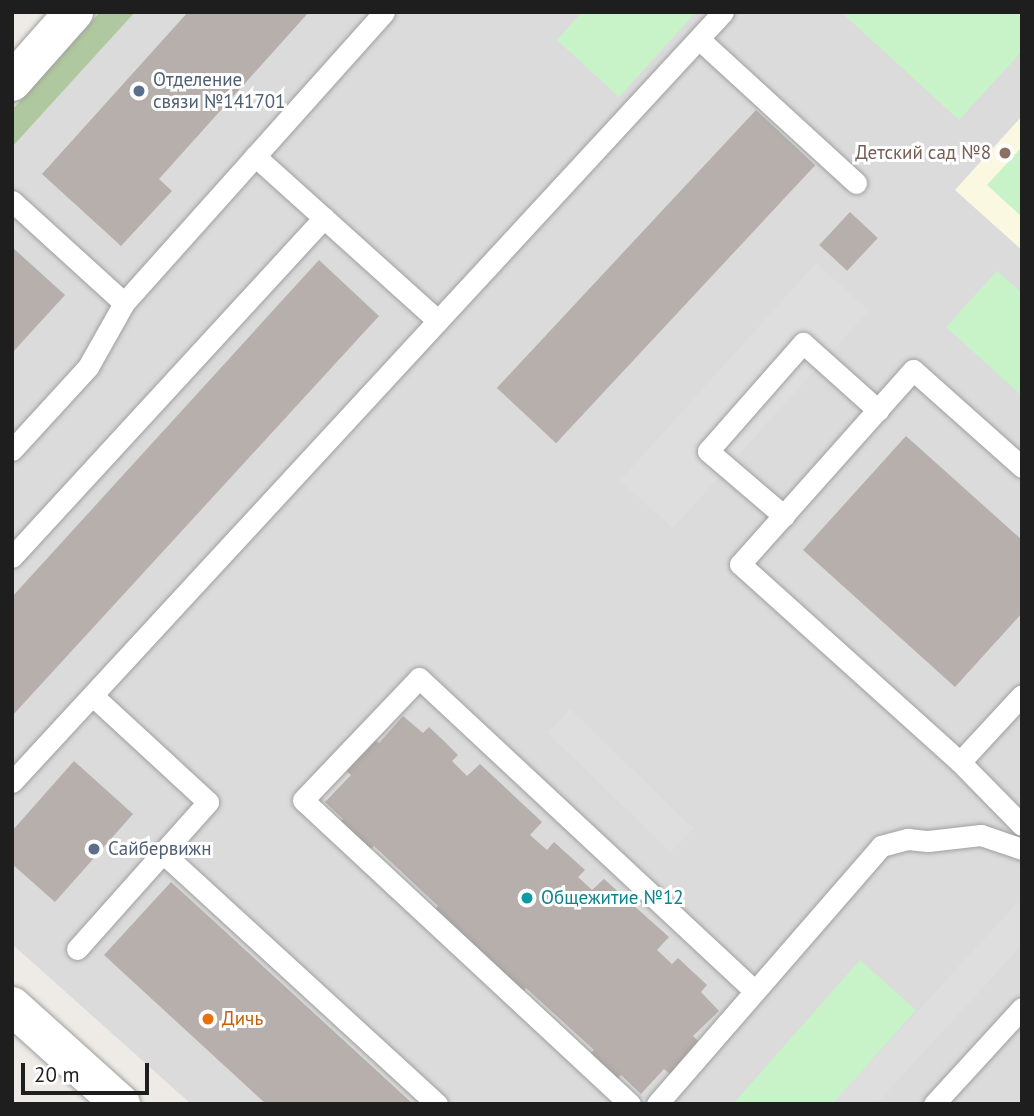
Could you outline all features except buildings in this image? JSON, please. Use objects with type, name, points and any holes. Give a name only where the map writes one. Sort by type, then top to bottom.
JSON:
[{"type":"street","points":[[12,82],[74,12]]},
{"type":"street","points":[[12,1006],[121,1104]]},
{"type":"lane","points":[[12,450],[88,367],[124,303],[384,12]]},
{"type":"lane","points":[[12,782],[723,12]]},
{"type":"lane","points":[[699,39],[856,183]]},
{"type":"lane","points":[[255,156],[438,321]]},
{"type":"lane","points":[[12,201],[124,303]]},
{"type":"lane","points":[[12,557],[324,218]]},
{"type":"lane","points":[[784,516],[708,451],[803,343],[878,410]]},
{"type":"lane","points":[[1022,467],[913,370],[740,564],[960,762],[1022,825]]},
{"type":"lane","points":[[630,1104],[303,800],[419,678],[754,990]]},
{"type":"lane","points":[[960,762],[1022,695]]},
{"type":"lane","points":[[77,949],[208,802],[93,696]]},
{"type":"lane","points":[[657,1104],[881,846],[908,839],[928,841],[981,835],[1022,849]]},
{"type":"lane","points":[[163,853],[438,1104]]},
{"type":"lane","points":[[934,1104],[1022,1008]]},
{"type":"shaded area","points":[[87,12],[1022,12],[1022,1104],[191,1104],[12,944],[12,95]]},
{"type":"shaded area","name":"Детский сад №8","points":[[1022,116],[1022,250],[955,190]]},
{"type":"shaded area","points":[[816,263],[869,311],[673,528],[620,481]]},
{"type":"shaded area","points":[[570,709],[694,828],[671,852],[547,733]]},
{"type":"shaded area","points":[[1018,902],[1022,905],[1022,945],[876,1104],[832,1104]]},
{"type":"green space","points":[[100,12],[135,12],[12,147],[12,110]]},
{"type":"green space","points":[[582,12],[696,12],[619,97],[557,40]]},
{"type":"green space","points":[[841,12],[1022,12],[1022,51],[959,120]]},
{"type":"green space","points":[[1022,147],[1022,217],[987,185]]},
{"type":"green space","points":[[997,271],[1022,293],[1022,396],[946,327]]},
{"type":"green space","points":[[860,960],[916,1010],[833,1104],[733,1104]]},
{"type":"place","name":"Отделение связи №141701","points":[[139,91]]},
{"type":"place","name":"Детский сад №8","points":[[1005,153]]},
{"type":"place","name":"Сайбервижн","points":[[94,849]]},
{"type":"place","name":"Общежитие №12","points":[[527,898]]},
{"type":"place","name":"Дичь","points":[[208,1019]]}]
